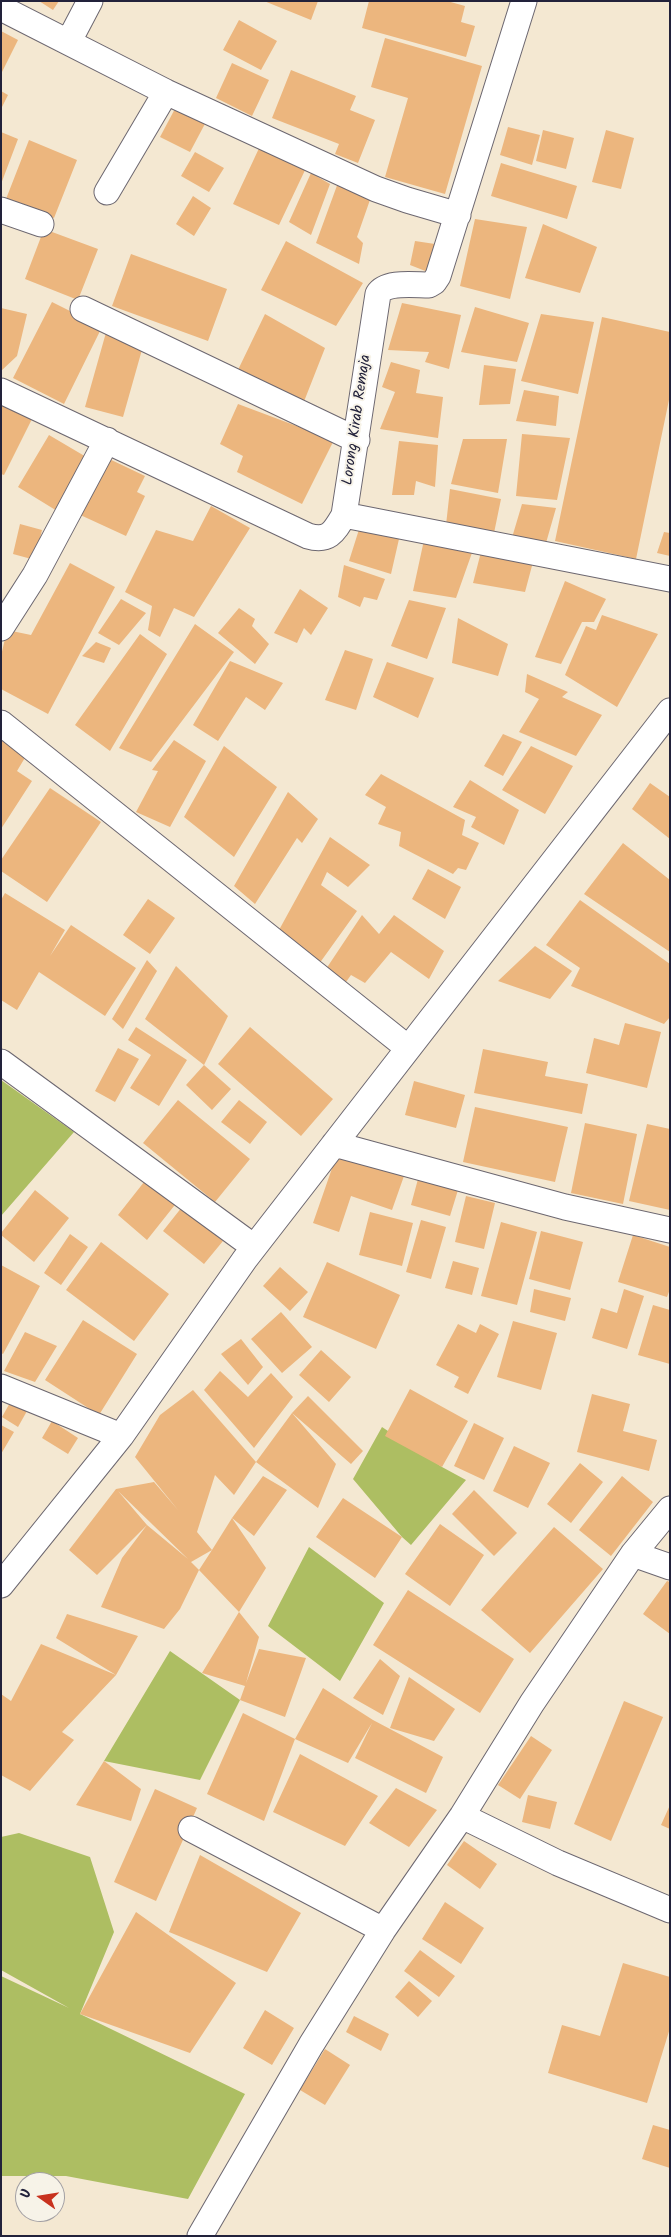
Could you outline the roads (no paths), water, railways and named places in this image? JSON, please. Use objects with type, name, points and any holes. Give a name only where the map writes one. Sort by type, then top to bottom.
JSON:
[{"type":"street","points":[[69,41],[90,1]]},
{"type":"street","name":"Lorong Kirab Remaja","points":[[1,390],[308,536],[319,539],[326,537],[335,530],[344,515],[378,294],[381,289],[388,287],[429,285],[438,276],[524,1]]},
{"type":"street","points":[[1,8],[166,92],[376,189],[458,215]]},
{"type":"street","points":[[107,192],[166,92]]},
{"type":"street","points":[[1,210],[41,224]]},
{"type":"street","points":[[83,309],[357,440]]},
{"type":"street","points":[[1,628],[35,575],[107,440]]},
{"type":"street","points":[[344,515],[670,579]]},
{"type":"street","points":[[1,1585],[121,1436],[254,1247],[670,711]]},
{"type":"street","points":[[1,723],[408,1048]]},
{"type":"street","points":[[1,1062],[254,1247]]},
{"type":"street","points":[[334,1144],[565,1207],[670,1230]]},
{"type":"street","points":[[1,1387],[121,1436]]},
{"type":"street","points":[[200,2236],[311,2045],[383,1930],[462,1816],[532,1703],[633,1554],[670,1509]]},
{"type":"street","points":[[633,1554],[670,1567]]},
{"type":"street","points":[[462,1816],[558,1863],[670,1910]]},
{"type":"street","points":[[190,1829],[383,1930]]}]
